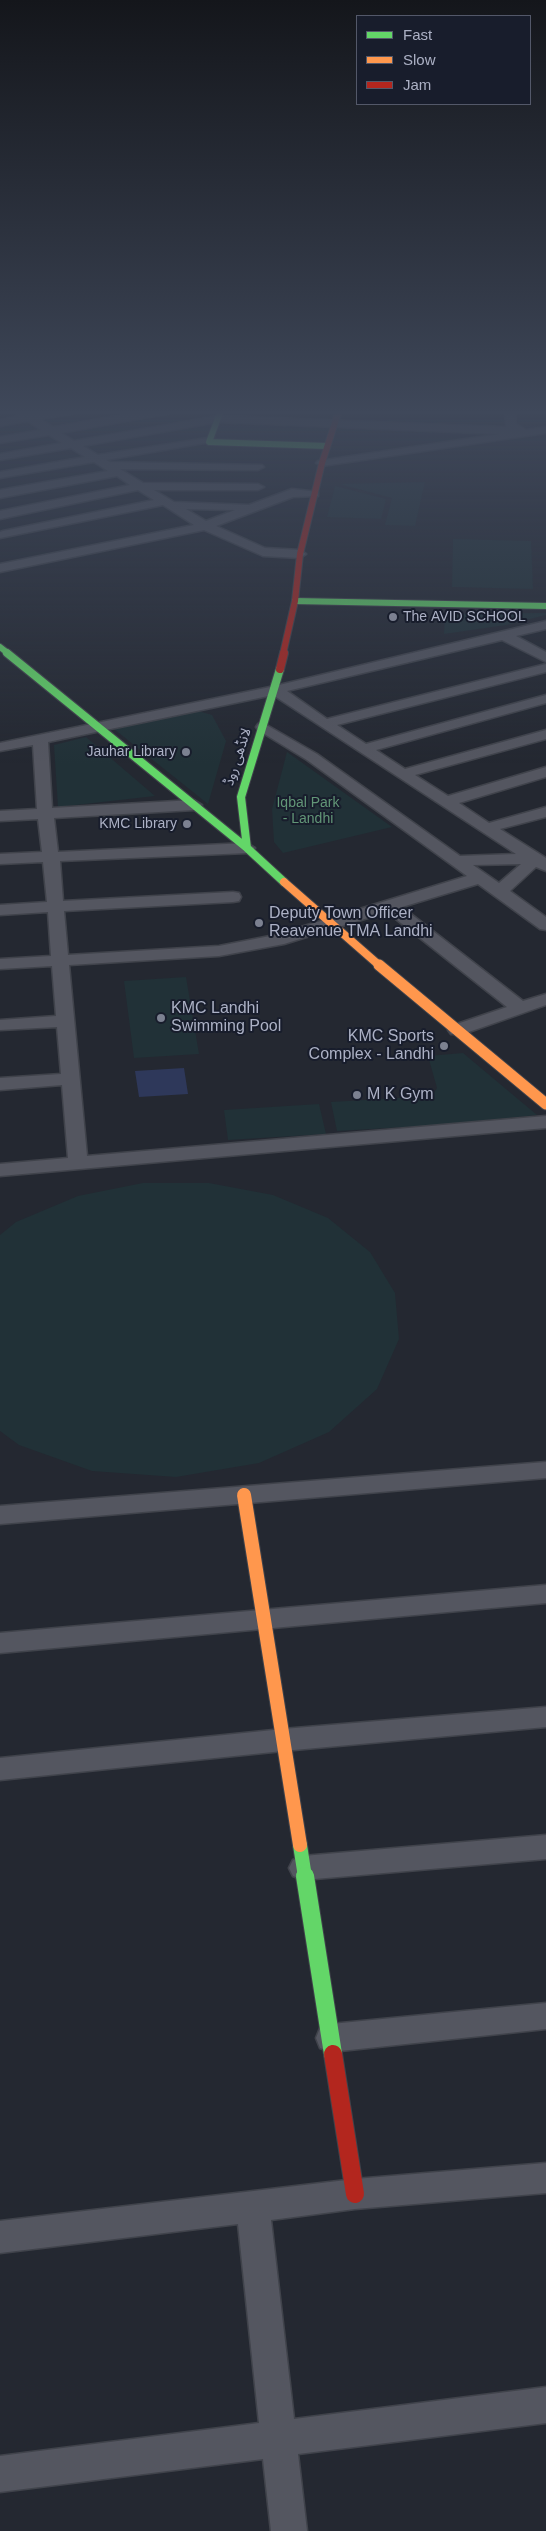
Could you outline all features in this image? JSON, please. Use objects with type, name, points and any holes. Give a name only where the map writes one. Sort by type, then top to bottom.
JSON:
[{"type":"main road","name":"لانڈھی روڈ","points":[[247,848],[242,797],[275,690],[295,601],[300,554],[306,528]]},
{"type":"main road","points":[[295,601],[546,606]]},
{"type":"main road","points":[[0,647],[247,848],[331,925],[546,1104]]},
{"type":"main road","points":[[244,1495],[355,2194]]},
{"type":"street","points":[[2,534],[34,528]]},
{"type":"street","points":[[0,568],[194,528]]},
{"type":"street","points":[[210,528],[264,552],[300,554]]},
{"type":"street","points":[[2,534],[38,559]]},
{"type":"street","points":[[0,747],[275,690],[546,625]]},
{"type":"street","points":[[506,636],[546,658]]},
{"type":"street","points":[[325,724],[546,668]]},
{"type":"street","points":[[275,690],[402,774],[487,828],[542,860]]},
{"type":"street","points":[[363,749],[546,700]]},
{"type":"street","points":[[263,727],[312,757],[546,925]]},
{"type":"street","points":[[402,774],[546,734]]},
{"type":"street","points":[[40,739],[44,813],[56,907],[78,1164]]},
{"type":"street","points":[[446,802],[546,772]]},
{"type":"street","points":[[0,816],[194,805]]},
{"type":"street","points":[[487,828],[546,812]]},
{"type":"street","points":[[0,860],[51,856],[247,848]]},
{"type":"street","points":[[456,861],[542,860]]},
{"type":"street","points":[[499,892],[542,860]]},
{"type":"street","points":[[0,964],[219,951],[278,940],[479,878]]},
{"type":"street","points":[[0,910],[233,897]]},
{"type":"street","points":[[390,906],[532,1004],[546,1017]]},
{"type":"street","points":[[457,1030],[532,1004]]},
{"type":"street","points":[[0,1025],[66,1021]]},
{"type":"street","points":[[0,1084],[71,1079]]},
{"type":"street","points":[[0,1170],[546,1122]]},
{"type":"street","points":[[0,1515],[546,1470]]},
{"type":"street","points":[[0,1643],[546,1594]]},
{"type":"street","points":[[0,1769],[283,1740],[546,1717]]},
{"type":"street","points":[[303,1868],[546,1847]]},
{"type":"street","points":[[331,2038],[546,2016]]},
{"type":"street","points":[[0,2237],[355,2194],[546,2178]]},
{"type":"street","points":[[253,2206],[289,2531]]},
{"type":"street","points":[[0,2474],[546,2405]]},
{"type":"green space","points":[[453,539],[531,541],[533,589],[452,587]]},
{"type":"green space","points":[[546,613],[546,615],[506,625],[444,634],[445,614]]},
{"type":"green space","points":[[198,711],[212,715],[226,741],[208,804],[114,729]]},
{"type":"green space","points":[[86,737],[155,796],[58,807],[54,745]]},
{"type":"green space","name":"Iqbal Park - Landhi","points":[[287,752],[392,827],[283,853],[274,842],[272,809]]},
{"type":"green space","name":"KMC Landhi Swimming Pool","points":[[186,977],[199,1054],[134,1058],[124,981]]},
{"type":"green space","points":[[463,1053],[537,1115],[441,1125],[337,1131],[331,1102],[432,1096],[437,1088],[428,1056]]},
{"type":"green space","points":[[319,1104],[326,1134],[228,1140],[224,1110]]},
{"type":"green space","points":[[143,1183],[209,1183],[273,1195],[328,1218],[370,1252],[395,1293],[399,1339],[377,1389],[329,1432],[259,1463],[176,1477],[92,1471],[19,1445],[0,1431],[0,1235],[16,1222],[78,1196]]},
{"type":"water","points":[[184,1068],[188,1094],[139,1097],[135,1071]]},
{"type":"traffic: fast","points":[[295,601],[546,606]]},
{"type":"traffic: fast","points":[[0,647],[247,848]]},
{"type":"traffic: fast","points":[[280,669],[241,797],[247,848],[284,882]]},
{"type":"traffic: fast","points":[[300,1845],[333,2054]]},
{"type":"traffic: slow","points":[[284,882],[331,925],[546,1104]]},
{"type":"traffic: slow","points":[[244,1495],[300,1845]]},
{"type":"traffic: jam","points":[[280,669],[295,601],[300,554],[306,528]]},
{"type":"traffic: jam","points":[[333,2054],[355,2194]]},
{"type":"place","name":"The AVID SCHOOL","points":[[393,617]]},
{"type":"place","name":"Jauhar Library","points":[[186,752]]},
{"type":"place","name":"KMC Library","points":[[187,824]]},
{"type":"place","name":"Deputy Town Officer Reavenue TMA Landhi","points":[[259,923]]},
{"type":"place","name":"KMC Landhi Swimming Pool","points":[[161,1018]]},
{"type":"place","name":"KMC Sports Complex - Landhi","points":[[444,1046]]},
{"type":"place","name":"M K Gym","points":[[357,1095]]}]
